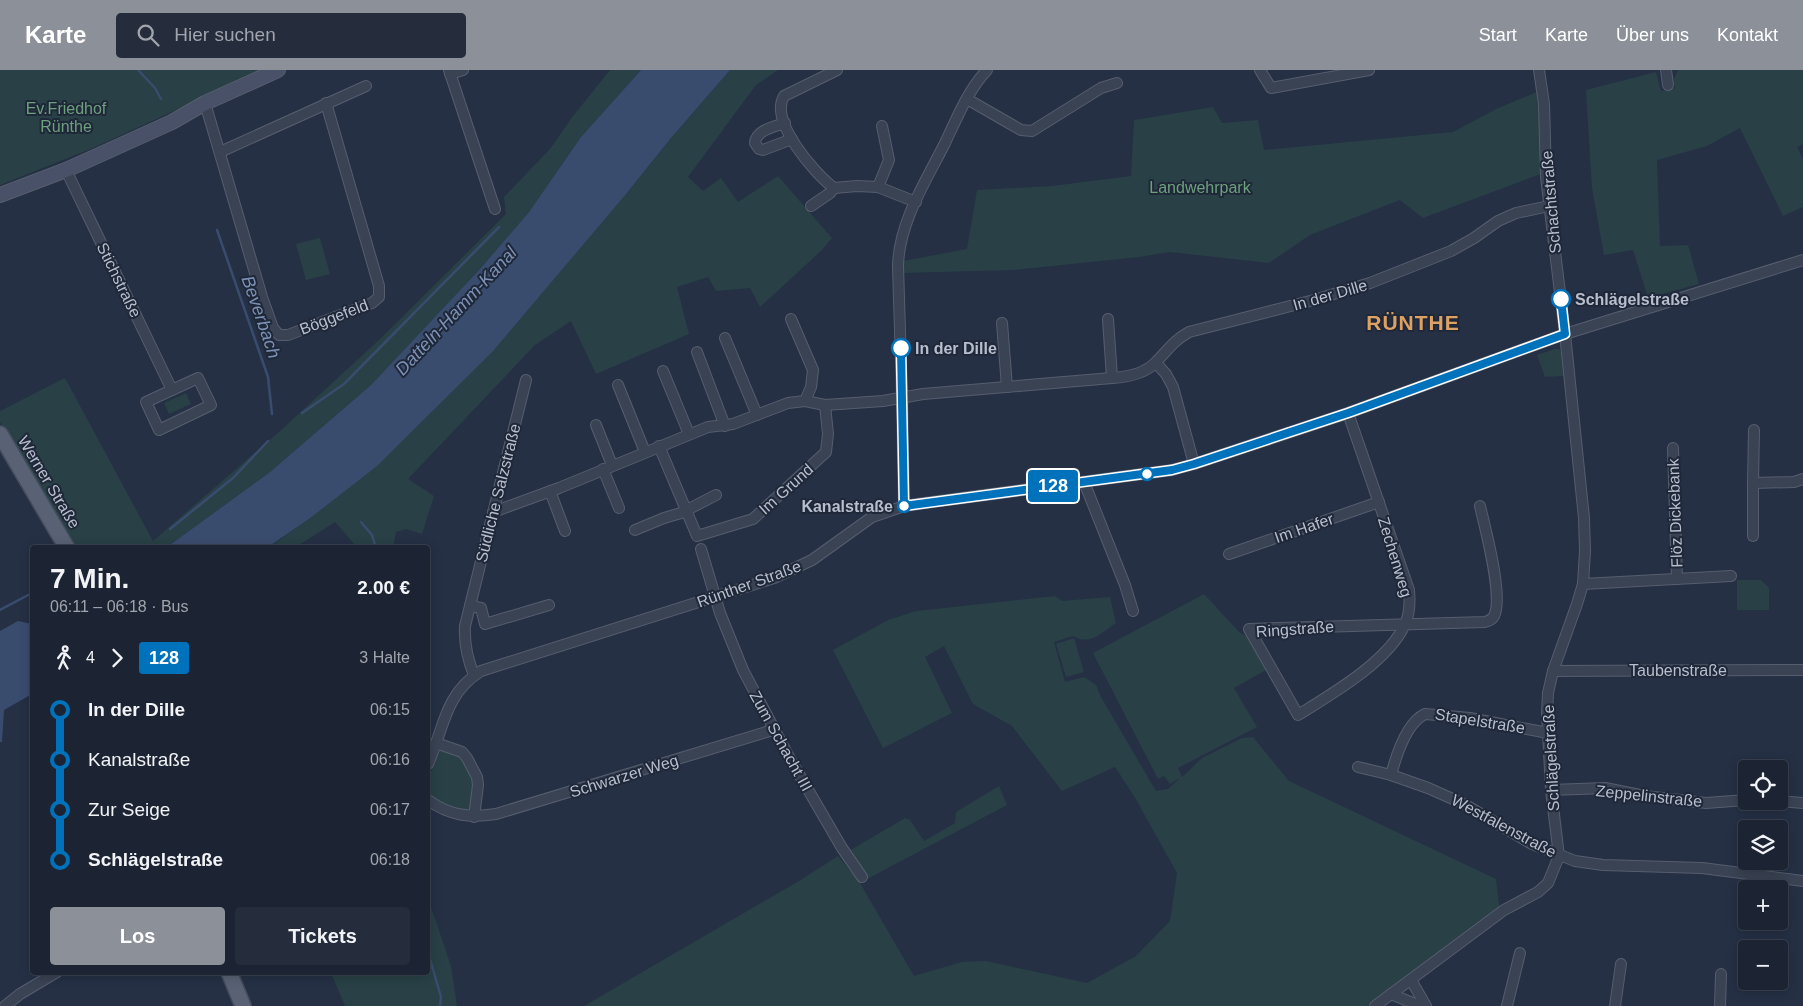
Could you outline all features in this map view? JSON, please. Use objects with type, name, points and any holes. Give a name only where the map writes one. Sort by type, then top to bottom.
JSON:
[{"type":"main road","points":[[0,195],[66,170],[172,122],[206,103],[278,70]]},
{"type":"main road","name":"Werner Straße","points":[[2,444],[65,545]]},
{"type":"main road","points":[[230,975],[243,1006]]},
{"type":"street","points":[[463,70],[449,72],[495,208]]},
{"type":"street","points":[[837,70],[784,96],[780,102],[780,109],[792,139],[825,181],[834,188],[878,187],[916,202]]},
{"type":"street","points":[[904,506],[898,258],[901,239],[916,202],[967,98],[987,70]]},
{"type":"street","points":[[1260,70],[1271,88],[1318,75],[1369,70]]},
{"type":"street","name":"Schachtstraße","points":[[1540,70],[1544,96],[1546,177],[1565,334]]},
{"type":"street","points":[[1666,70],[1668,85]]},
{"type":"street","points":[[967,98],[1021,130],[1032,131],[1101,88],[1117,83]]},
{"type":"street","points":[[220,152],[366,86]]},
{"type":"street","name":"Böggefeld","points":[[206,103],[262,296],[274,328],[279,335],[288,335],[372,303],[379,297],[379,286],[326,103]]},
{"type":"street","points":[[785,123],[761,132],[757,136],[755,143],[759,149],[764,150],[792,139]]},
{"type":"street","points":[[878,187],[889,160],[882,126]]},
{"type":"street","name":"Stichstraße","points":[[66,170],[172,390]]},
{"type":"street","points":[[811,206],[834,188]]},
{"type":"street","name":"In der Dille","points":[[805,401],[825,405],[883,401],[902,396],[1112,378],[1137,374],[1156,363],[1172,343],[1189,332],[1314,300],[1370,283],[1451,251],[1498,221],[1516,213],[1549,206]]},
{"type":"street","name":"Rünther Straße","points":[[430,758],[448,706],[474,675],[481,671],[716,597],[795,570],[872,517],[904,506],[1172,470],[1194,464],[1348,413],[1565,334],[1803,260]]},
{"type":"street","points":[[493,512],[708,427],[733,424],[788,403],[805,401],[811,387],[813,370],[792,319]]},
{"type":"street","points":[[1108,319],[1112,378]]},
{"type":"street","points":[[1002,323],[1007,387]]},
{"type":"street","name":"Schlägelstraße","points":[[1375,1006],[1504,910],[1538,892],[1548,883],[1559,856],[1551,790],[1548,693],[1553,671],[1583,584],[1585,551],[1584,518],[1565,334]]},
{"type":"street","points":[[725,338],[757,415]]},
{"type":"street","points":[[697,352],[725,426]]},
{"type":"street","points":[[1156,363],[1166,374],[1173,388],[1194,464]]},
{"type":"street","points":[[663,371],[690,434]]},
{"type":"street","points":[[198,378],[211,405],[159,430],[146,402],[172,390],[198,378]]},
{"type":"street","name":"Südliche Salzstraße","points":[[474,675],[465,646],[465,626],[526,380]]},
{"type":"street","points":[[618,386],[645,452]]},
{"type":"street","name":"Im Grund","points":[[659,446],[697,536],[752,519],[826,452],[828,434],[825,405]]},
{"type":"street","name":"Zechenweg","points":[[1298,715],[1350,681],[1394,644],[1406,623],[1409,610],[1409,590],[1348,413]]},
{"type":"street","points":[[596,425],[619,508]]},
{"type":"street","points":[[1753,536],[1754,430]]},
{"type":"street","name":"Flöz Dickebank","points":[[1673,448],[1677,579]]},
{"type":"street","points":[[1753,483],[1794,482],[1803,479]]},
{"type":"street","points":[[1084,482],[1125,585],[1133,611]]},
{"type":"street","points":[[550,491],[565,531]]},
{"type":"street","points":[[635,530],[682,513],[716,495]]},
{"type":"street","name":"Im Hafer","points":[[1229,554],[1379,502]]},
{"type":"street","points":[[1406,623],[1484,622],[1491,620],[1494,615],[1496,602],[1496,581],[1480,506]]},
{"type":"street","points":[[701,550],[716,597]]},
{"type":"street","name":"Flöz Dickebank","points":[[1583,584],[1731,576]]},
{"type":"street","name":"Zum Schacht III","points":[[716,597],[720,614],[743,670],[774,730],[842,848],[862,877]]},
{"type":"street","points":[[470,606],[481,608],[485,624],[549,605]]},
{"type":"street","name":"Ringstraße","points":[[1298,715],[1249,629],[1406,623]]},
{"type":"street","name":"Taubenstraße","points":[[1553,671],[1803,670]]},
{"type":"street","name":"Stapelstraße","points":[[1391,775],[1394,760],[1402,742],[1415,721],[1425,714],[1470,718],[1548,733]]},
{"type":"street","name":"Schwarzer Weg","points":[[430,801],[450,813],[474,817],[496,814],[774,730]]},
{"type":"street","points":[[436,742],[462,752],[470,764],[477,778],[478,785],[474,817]]},
{"type":"street","name":"Westfalenstraße","points":[[1358,767],[1391,775],[1428,788],[1464,804],[1532,844],[1559,856],[1588,864],[1702,868],[1803,880]]},
{"type":"street","name":"Zeppelinstraße","points":[[1551,790],[1606,788],[1645,796],[1706,803],[1738,801]]},
{"type":"street","points":[[1788,802],[1803,803]]},
{"type":"street","points":[[1507,1006],[1520,953]]},
{"type":"street","points":[[1615,1006],[1621,964]]},
{"type":"street","points":[[1720,1006],[1721,974]]},
{"type":"street","points":[[5,1006],[20,994],[52,975]]},
{"type":"street","points":[[1411,980],[1426,1006]]},
{"type":"street","points":[[1391,994],[1420,1006]]},
{"type":"green space","name":"Ev.Friedhof Rünthe","points":[[0,70],[263,70],[93,148],[0,185]]},
{"type":"green space","points":[[610,70],[641,70],[581,137],[529,212],[480,269],[371,385],[270,472],[170,545],[63,545],[61,531],[0,422],[0,411],[65,378],[153,541],[280,431],[381,338],[506,214],[504,197],[550,149],[573,116]]},
{"type":"green space","points":[[730,70],[778,70],[756,85],[688,177],[703,191],[721,178],[738,202],[778,176],[832,238],[822,250],[760,307],[750,288],[716,291],[708,277],[677,287],[689,334],[596,374],[571,321],[535,345],[408,479],[434,496],[422,534],[406,529],[396,532],[393,545],[355,545],[335,522],[299,545],[272,545],[309,519],[626,194],[671,138]]},
{"type":"green space","points":[[1678,70],[1803,70],[1803,144],[1797,147],[1803,159],[1803,207],[1783,216],[1740,128],[1707,146],[1657,160],[1660,246],[1688,245],[1699,284],[1648,298],[1633,250],[1604,255],[1592,188],[1586,90],[1656,72],[1661,91],[1675,88],[1673,81]]},
{"type":"green space","name":"Landwehrpark","points":[[1537,92],[1543,173],[1423,218],[1400,200],[1310,235],[1269,263],[1170,252],[1013,270],[903,273],[903,261],[967,249],[977,190],[1052,186],[1131,176],[1134,120],[1213,107],[1222,123],[1258,120],[1264,150],[1453,132],[1496,109]]},
{"type":"green space","points":[[320,238],[330,274],[306,280],[296,244]]},
{"type":"green space","points":[[1559,349],[1561,352],[1563,376],[1545,377],[1537,355]]},
{"type":"green space","points":[[186,393],[191,404],[169,414],[164,403]]},
{"type":"green space","points":[[1737,580],[1761,580],[1769,588],[1769,610],[1737,610]]},
{"type":"green space","points":[[1204,594],[1240,633],[1247,636],[1266,670],[1234,688],[1257,727],[1178,768],[1182,777],[1202,758],[1242,738],[1253,737],[1289,781],[1496,879],[1500,912],[1367,1006],[584,1006],[799,881],[838,856],[860,883],[914,976],[962,962],[986,961],[1087,983],[1136,956],[1170,921],[1177,873],[1134,796],[1115,767],[1062,791],[1012,726],[973,704],[944,646],[925,657],[952,713],[883,748],[833,650],[888,620],[916,611],[1055,596],[1062,601],[1110,597],[1116,623],[1091,639],[1079,639],[1073,636],[1054,642],[1065,682],[1084,677],[1096,685],[1101,697],[1156,791],[1168,789],[1180,778],[1170,784],[1164,776],[1158,779],[1093,653]]},
{"type":"green space","points":[[1074,638],[1084,672],[1066,677],[1056,644]]},
{"type":"green space","points":[[441,749],[462,757],[476,783],[472,806],[466,811],[436,800],[430,795],[430,774]]},
{"type":"green space","points":[[999,786],[1007,805],[867,879],[849,851],[905,818],[910,820],[924,841],[955,823],[956,812]]},
{"type":"green space","points":[[430,904],[451,966],[457,1006],[345,1006],[332,975],[430,975]]},
{"type":"water","name":"Datteln-Hamm-Kanal","points":[[641,70],[730,70],[493,351],[377,466],[309,519],[271,545],[170,545],[270,472],[371,385],[480,269],[529,212],[581,137]]},
{"type":"water","points":[[18,621],[30,624],[30,695],[4,710],[2,742],[0,742],[0,631]]},
{"type":"waterway","name":"Beverbach","points":[[138,70],[155,88],[161,99]]},
{"type":"waterway","points":[[302,413],[344,384],[499,227]]},
{"type":"waterway","name":"Beverbach","points":[[217,230],[268,377],[272,414]]},
{"type":"waterway","points":[[170,529],[233,478],[268,441]]},
{"type":"waterway","name":"Beverbach","points":[[361,522],[372,535],[375,545]]},
{"type":"waterway","points":[[0,610],[30,594]]},
{"type":"waterway","name":"Beverbach","points":[[430,959],[441,997],[440,1006]]},
{"type":"bus line","name":"128","points":[[901,348],[904,506],[1172,470],[1194,464],[1348,413],[1565,334],[1561,299]]},
{"type":"place","name":"Schlägelstraße","points":[[1561,299]]},
{"type":"place","name":"In der Dille","points":[[901,348]]},
{"type":"place","name":"Kanalstraße","points":[[904,506]]},
{"type":"district","name":"RÜNTHE","points":[[1413,322]]}]
